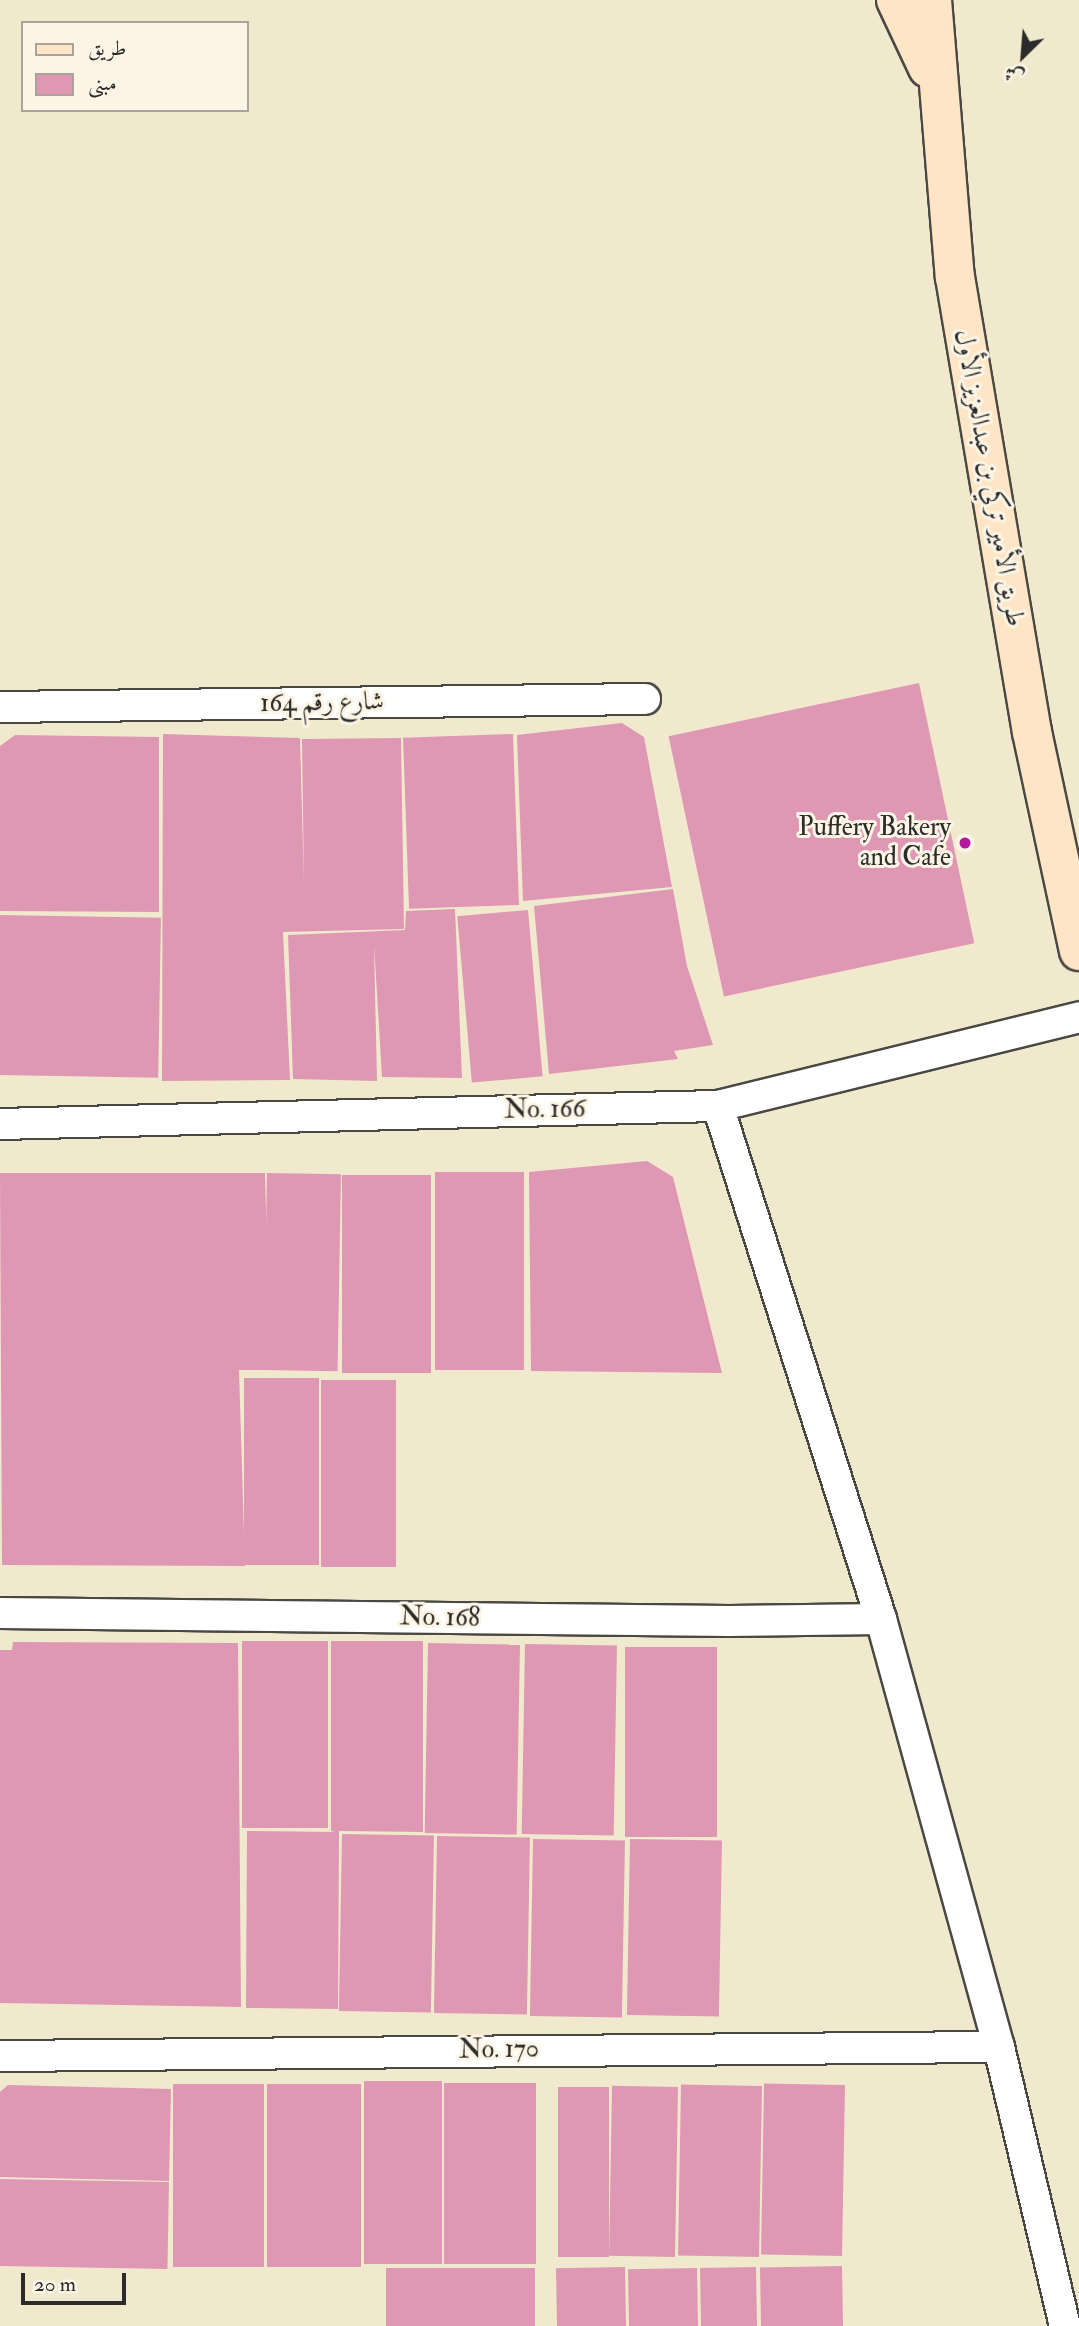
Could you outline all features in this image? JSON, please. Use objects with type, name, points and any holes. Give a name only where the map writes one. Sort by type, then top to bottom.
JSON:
[{"type":"main road","points":[[896,0],[938,90]]},
{"type":"main road","name":"طريق الأمير تركي بن عبدالعزيز الأول","points":[[932,0],[955,277],[986,476],[1032,732],[1079,951]]},
{"type":"street","name":"شارع رقم 164","points":[[0,707],[645,699]]},
{"type":"street","name":"No. 166","points":[[0,1124],[718,1106],[1079,1017]]},
{"type":"street","points":[[718,1106],[881,1619],[999,2047],[1065,2326]]},
{"type":"street","name":"No. 168","points":[[0,1613],[881,1619]]},
{"type":"street","name":"No. 170","points":[[0,2056],[999,2047]]},
{"type":"building","points":[[919,683],[974,943],[724,996],[669,736]]},
{"type":"building","points":[[622,723],[644,737],[672,887],[523,901],[517,735]]},
{"type":"building","points":[[163,734],[300,738],[304,885],[302,739],[401,738],[404,929],[283,932],[290,1080],[162,1081]]},
{"type":"building","points":[[513,734],[519,905],[409,909],[403,738]]},
{"type":"building","points":[[15,735],[159,737],[159,912],[0,911],[0,746]]},
{"type":"building","points":[[673,889],[687,966],[713,1045],[674,1051],[678,1059],[549,1074],[534,906]]},
{"type":"building","points":[[455,909],[462,1078],[382,1077],[374,944],[377,1081],[293,1079],[288,935],[405,930],[406,911]]},
{"type":"building","points":[[528,910],[543,1076],[472,1083],[457,916]]},
{"type":"building","points":[[0,915],[161,918],[158,1078],[0,1075]]},
{"type":"building","points":[[647,1161],[673,1177],[722,1373],[531,1371],[529,1172]]},
{"type":"building","points":[[435,1172],[524,1172],[524,1370],[435,1370]]},
{"type":"building","points":[[0,1173],[265,1173],[270,1370],[239,1370],[245,1566],[2,1565]]},
{"type":"building","points":[[267,1173],[341,1174],[338,1371],[264,1370]]},
{"type":"building","points":[[342,1175],[431,1175],[431,1373],[342,1373]]},
{"type":"building","points":[[244,1378],[319,1378],[319,1565],[244,1565]]},
{"type":"building","points":[[321,1380],[396,1380],[396,1567],[321,1567]]},
{"type":"building","points":[[242,1641],[328,1641],[328,1828],[242,1828]]},
{"type":"building","points":[[331,1641],[423,1641],[423,1832],[339,1831],[338,2009],[246,2008],[247,1831],[335,1832],[331,1831]]},
{"type":"building","points":[[13,1642],[238,1643],[241,2007],[0,2003],[0,1650],[12,1650]]},
{"type":"building","points":[[428,1643],[520,1645],[517,1835],[425,1833]]},
{"type":"building","points":[[525,1644],[617,1646],[614,1836],[522,1834]]},
{"type":"building","points":[[625,1647],[717,1647],[717,1837],[625,1837]]},
{"type":"building","points":[[342,1834],[434,1836],[431,2013],[339,2011]]},
{"type":"building","points":[[437,1836],[530,1838],[527,2015],[434,2013]]},
{"type":"building","points":[[533,1839],[625,1841],[622,2018],[530,2016]]},
{"type":"building","points":[[630,1839],[722,1841],[719,2017],[627,2015]]},
{"type":"building","points":[[364,2081],[442,2081],[442,2264],[364,2264]]},
{"type":"building","points":[[444,2083],[536,2083],[536,2264],[444,2264]]},
{"type":"building","points":[[173,2084],[264,2084],[264,2267],[173,2267]]},
{"type":"building","points":[[267,2084],[361,2084],[361,2267],[267,2267]]},
{"type":"building","points":[[764,2084],[845,2085],[842,2256],[761,2255]]},
{"type":"building","points":[[8,2085],[171,2089],[169,2181],[0,2177],[0,2092]]},
{"type":"building","points":[[681,2085],[762,2086],[759,2257],[678,2256]]},
{"type":"building","points":[[612,2086],[678,2087],[675,2257],[609,2256]]},
{"type":"building","points":[[558,2087],[609,2087],[609,2257],[558,2257]]},
{"type":"building","points":[[0,2179],[169,2182],[167,2269],[0,2266]]},
{"type":"building","points":[[842,2266],[843,2326],[761,2326],[760,2267]]},
{"type":"building","points":[[625,2267],[626,2326],[557,2326],[556,2268]]},
{"type":"building","points":[[756,2267],[757,2326],[701,2326],[700,2268]]},
{"type":"building","points":[[386,2268],[535,2268],[535,2326],[386,2326]]},
{"type":"building","points":[[697,2268],[698,2326],[629,2326],[628,2269]]},
{"type":"place","name":"Puffery Bakery and Cafe","points":[[965,843]]}]
